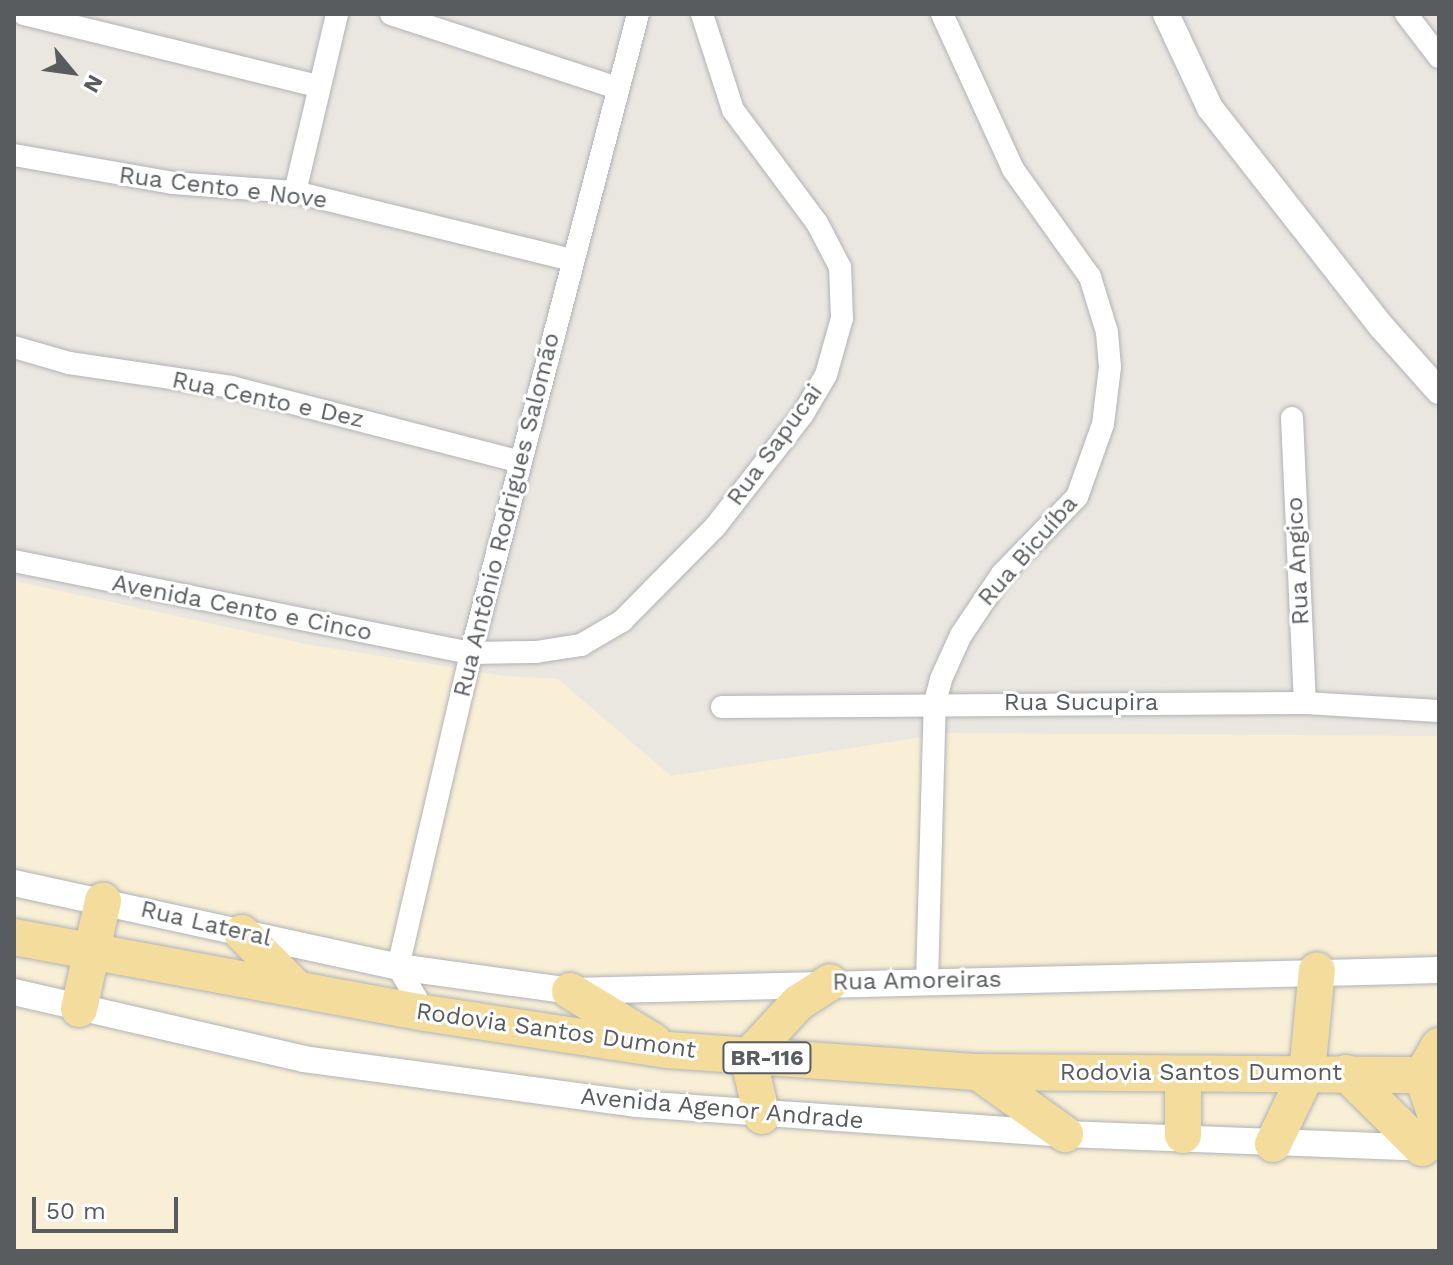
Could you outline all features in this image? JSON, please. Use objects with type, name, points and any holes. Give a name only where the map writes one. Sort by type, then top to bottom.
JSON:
[{"type":"highway","points":[[79,1009],[103,901]]},
{"type":"highway","points":[[242,933],[294,986]]},
{"type":"highway","name":"Rodovia Santos Dumont","points":[[14,937],[294,986],[425,1013],[668,1050],[978,1072],[1183,1077],[1346,1073],[1433,1065]]},
{"type":"highway","points":[[1273,1144],[1307,1073],[1317,970]]},
{"type":"highway","points":[[762,1116],[748,1057],[798,1003],[830,982]]},
{"type":"highway","points":[[570,991],[668,1050]]},
{"type":"highway","points":[[1433,1065],[1433,1140]]},
{"type":"highway","points":[[978,1072],[1065,1134]]},
{"type":"highway","points":[[1346,1073],[1433,1140]]},
{"type":"highway","points":[[1183,1077],[1183,1135]]},
{"type":"street","points":[[24,14],[318,86]]},
{"type":"street","points":[[295,192],[337,14]]},
{"type":"street","points":[[391,14],[618,88]]},
{"type":"street","name":"Rua Antônio Rodrigues Salomão","points":[[398,967],[471,653],[571,260],[638,14]]},
{"type":"street","name":"Rua Sapucai","points":[[471,653],[536,652],[581,645],[622,621],[715,527],[803,414],[826,375],[842,318],[840,267],[817,223],[733,110],[702,14]]},
{"type":"street","name":"Rua Bicuíba","points":[[927,982],[935,702],[948,659],[981,603],[1077,497],[1103,424],[1110,367],[1107,332],[1090,277],[1013,169],[942,14]]},
{"type":"street","points":[[1166,14],[1210,108],[1381,326],[1439,391]]},
{"type":"street","points":[[1406,14],[1439,57]]},
{"type":"street","name":"Rua Cento e Nove","points":[[14,155],[173,183],[295,192],[571,260]]},
{"type":"street","name":"Rua Cento e Dez","points":[[14,347],[69,363],[231,387],[520,462]]},
{"type":"street","name":"Rua Angico","points":[[1292,418],[1305,703]]},
{"type":"street","name":"Avenida Cento e Cinco","points":[[14,561],[471,653]]},
{"type":"street","name":"Rua Sucupira","points":[[722,707],[935,702],[1305,703],[1439,711]]},
{"type":"street","name":"Rua Lateral","points":[[14,883],[398,967]]},
{"type":"street","points":[[398,967],[425,1013]]},
{"type":"street","name":"Rua Amoreiras","points":[[398,967],[570,991],[1317,970],[1439,970]]},
{"type":"street","name":"Avenida Agenor Andrade","points":[[14,992],[304,1059],[762,1116],[1065,1134],[1183,1135],[1273,1144],[1433,1140]]},
{"type":"shaded area","points":[[14,581],[306,644],[504,676],[558,679],[671,776],[948,733],[1439,736],[1439,1251],[14,1251]]}]
